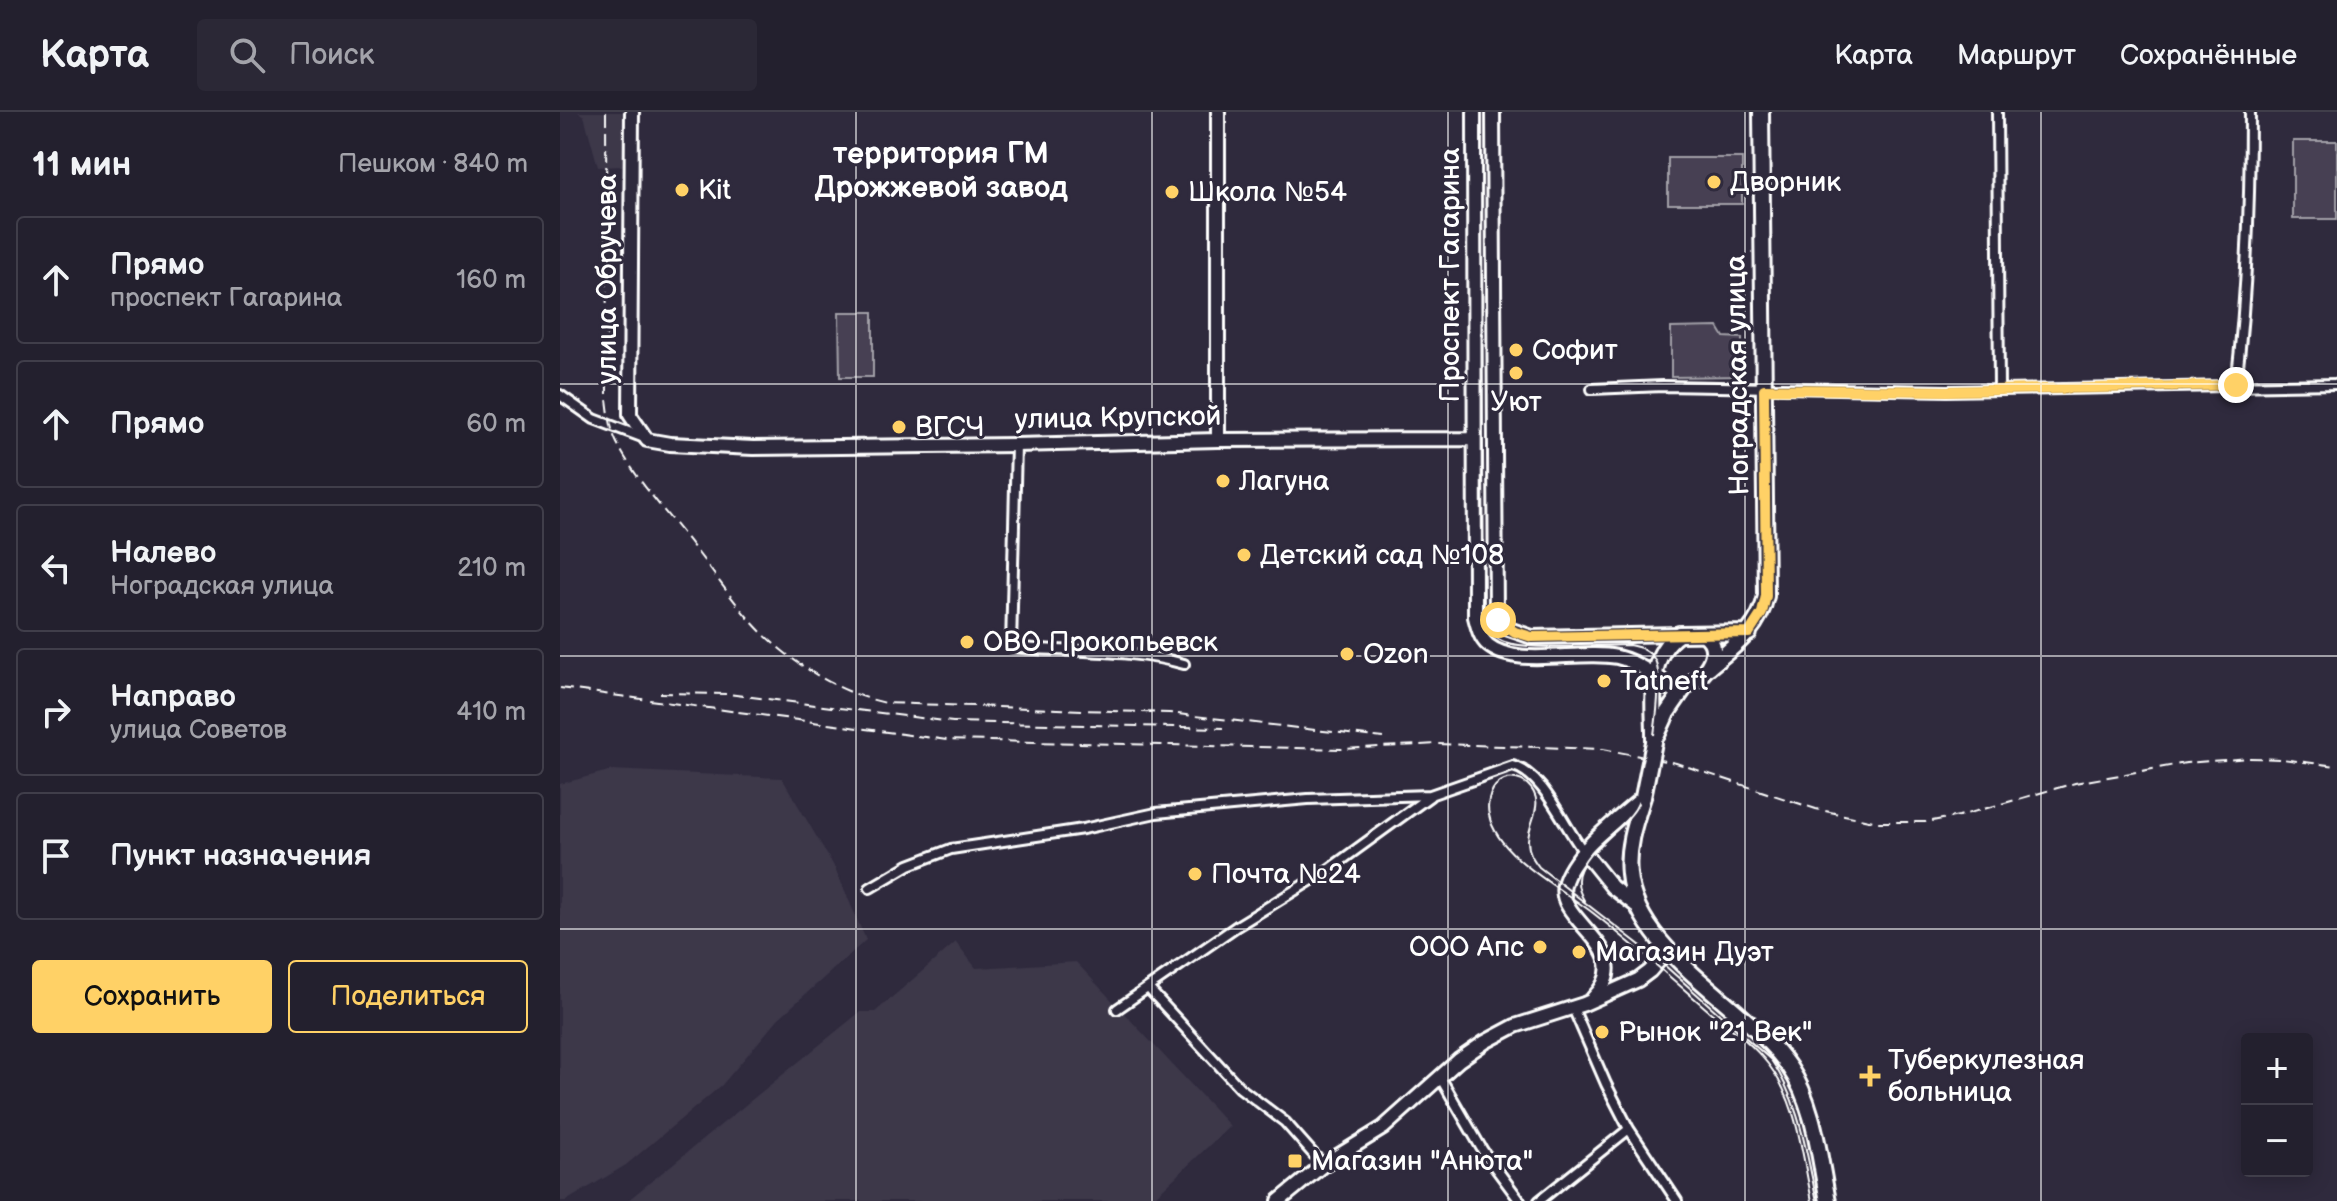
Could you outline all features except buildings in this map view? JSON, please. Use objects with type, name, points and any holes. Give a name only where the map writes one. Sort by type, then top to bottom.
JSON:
[{"type":"main road","name":"улица Обручева","points":[[632,112],[630,415],[647,440]]},
{"type":"main road","points":[[1218,112],[1218,440]]},
{"type":"main road","name":"Проспект Гагарина","points":[[1474,112],[1475,617],[1486,643],[1503,653],[1618,657],[1655,675]]},
{"type":"main road","name":"Проспект Гагарина","points":[[1493,112],[1495,611],[1501,623],[1515,632],[1532,637],[1679,634]]},
{"type":"main road","name":"Ноградская улица","points":[[1749,633],[1762,613],[1766,596],[1761,112]]},
{"type":"main road","name":"улица Крупской","points":[[647,440],[748,448],[1474,439]]},
{"type":"main road","points":[[1749,633],[1679,634],[1657,659],[1654,742],[1643,797],[1631,835],[1628,866],[1632,891],[1648,926],[1668,950],[1775,1048],[1792,1071],[1814,1129],[1828,1201]]},
{"type":"main road","points":[[1654,742],[1667,713],[1685,687],[1749,633]]},
{"type":"main road","points":[[1704,634],[1712,641],[1714,649],[1708,668]]},
{"type":"main road","points":[[1655,675],[1668,687],[1685,687]]},
{"type":"main road","points":[[1588,1003],[1606,980],[1606,959],[1567,902],[1563,889],[1584,852],[1643,797]]},
{"type":"main road","points":[[1584,852],[1612,887],[1638,907]]},
{"type":"main road","points":[[1279,1201],[1323,1165],[1383,1128],[1485,1042],[1515,1026],[1588,1003],[1638,980],[1668,950]]},
{"type":"street","points":[[1997,112],[1999,390]]},
{"type":"street","points":[[2236,385],[2245,306],[2250,112]]},
{"type":"street","points":[[1592,389],[1663,386],[1999,390],[2337,384]]},
{"type":"street","points":[[560,395],[611,428],[647,440]]},
{"type":"street","points":[[611,428],[630,415]]},
{"type":"street","name":"улица Крупской","points":[[1474,439],[1494,439]]},
{"type":"street","points":[[1016,445],[1011,647],[1153,655],[1184,664]]},
{"type":"street","points":[[1117,1009],[1237,926],[1328,870],[1430,795],[1506,767],[1524,769],[1538,781],[1570,835],[1584,852]]},
{"type":"street","points":[[870,888],[909,865],[951,849],[1083,829],[1156,813],[1308,799],[1430,795]]},
{"type":"street","points":[[1148,988],[1240,1088],[1285,1122],[1323,1165]]},
{"type":"street","points":[[1573,1008],[1629,1129],[1677,1201]]},
{"type":"street","points":[[1440,1077],[1483,1151],[1520,1201]]},
{"type":"street","points":[[1539,1201],[1629,1129]]},
{"type":"shaded area","points":[[578,112],[625,112],[625,166],[598,167],[584,116]]},
{"type":"shaded area","points":[[2293,141],[2337,141],[2337,219],[2293,219]]},
{"type":"shaded area","points":[[1668,158],[1742,158],[1742,204],[1668,204]]},
{"type":"shaded area","points":[[839,312],[873,312],[873,377],[840,377]]},
{"type":"shaded area","points":[[1718,327],[1724,337],[1742,338],[1742,376],[1671,377],[1671,328]]},
{"type":"shaded area","points":[[612,770],[782,778],[835,868],[866,940],[778,1019],[722,1085],[626,1165],[566,1201],[560,1201],[560,784]]},
{"type":"shaded area","points":[[956,942],[976,968],[1076,962],[1230,1126],[1150,1201],[627,1201],[860,1012],[875,1012]]},
{"type":"tram line","points":[[1481,112],[1485,619],[1495,636],[1513,644],[1637,647],[1653,657],[1658,672],[1654,735],[1640,798],[1629,817],[1592,852],[1581,868],[1578,885],[1585,902]]},
{"type":"tram line","points":[[1812,1201],[1792,1112],[1768,1064],[1748,1042],[1623,937],[1517,858],[1494,830],[1489,815],[1490,794],[1500,782],[1516,779],[1525,782],[1533,791],[1536,804],[1528,844],[1539,867],[1654,956],[1771,1060],[1795,1110],[1817,1201]]},
{"type":"railway","points":[[606,112],[607,399],[614,436],[642,483],[732,598],[762,633],[785,653],[840,687],[886,703],[1169,713],[1384,738]]},
{"type":"railway","points":[[560,688],[947,740],[1342,749],[1437,744],[1603,749],[1676,763],[1816,809],[1878,822],[1926,822],[1959,816],[2075,783],[2186,763],[2249,758],[2337,766]]},
{"type":"railway","points":[[660,693],[727,694],[953,722],[1223,728]]},
{"type":"place","name":"Дворник","points":[[1714,182]]},
{"type":"place","name":"Kit","points":[[682,190]]},
{"type":"place","name":"Школа №54","points":[[1172,192]]},
{"type":"place","name":"Софит","points":[[1516,350]]},
{"type":"place","name":"Уют","points":[[1516,373]]},
{"type":"place","name":"ВГСЧ","points":[[899,427]]},
{"type":"place","name":"Лагуна","points":[[1223,481]]},
{"type":"place","name":"Детский сад №108","points":[[1244,555]]},
{"type":"place","name":"ОВО Прокопьевск","points":[[967,642]]},
{"type":"place","name":"Ozon","points":[[1347,654]]},
{"type":"place","name":"Tatneft","points":[[1604,681]]},
{"type":"place","name":"Почта №24","points":[[1195,874]]},
{"type":"place","name":"ООО Апс","points":[[1540,947]]},
{"type":"place","name":"Магазин Дуэт","points":[[1579,952]]},
{"type":"place","name":"Рынок \"21 Век\"","points":[[1602,1032]]},
{"type":"place","name":"Туберкулезная больница","points":[[1870,1076]]},
{"type":"place","name":"Магазин \"Анюта\"","points":[[1295,1161]]},
{"type":"district","name":"территория ГМ Дрожжевой завод","points":[[941,171]]},
{"type":"route","points":[[1498,620],[1506,628],[1532,637],[1749,633],[1762,613],[1766,596],[1764,389],[1947,391],[2236,385]]}]
